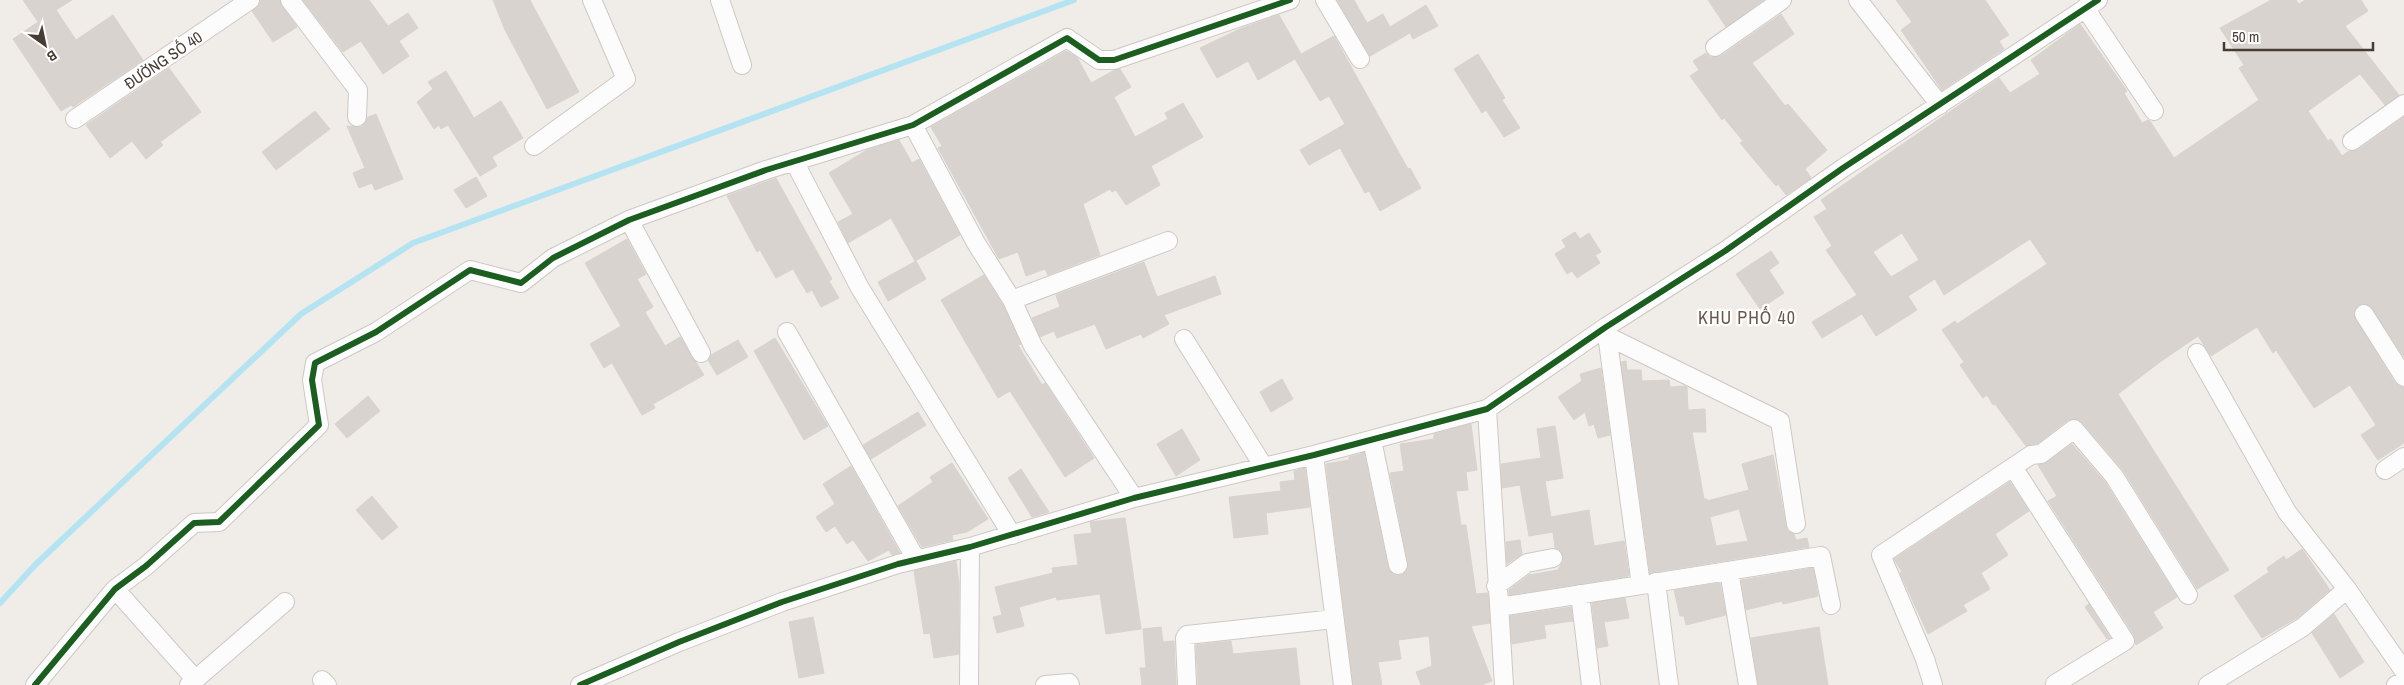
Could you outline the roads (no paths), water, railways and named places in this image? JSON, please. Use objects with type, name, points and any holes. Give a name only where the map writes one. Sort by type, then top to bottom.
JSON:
[{"type":"street","name":"ĐƯỜNG SỐ 40","points":[[75,119],[250,0]]},
{"type":"street","points":[[290,0],[358,90],[357,117]]},
{"type":"street","points":[[534,146],[626,79],[592,0]]},
{"type":"street","points":[[720,0],[742,65]]},
{"type":"street","points":[[35,685],[115,589],[146,566],[194,523],[219,522],[319,425],[312,380],[315,363],[376,332],[470,270],[521,282],[552,258],[629,220],[794,161],[913,125],[1067,38],[1099,60],[1114,60],[1290,0]]},
{"type":"street","points":[[1325,0],[1360,59]]},
{"type":"street","points":[[1715,47],[1782,0]]},
{"type":"street","points":[[1858,0],[1940,105]]},
{"type":"street","points":[[580,685],[679,642],[782,602],[916,559],[970,547],[1134,498],[1314,455],[1487,409],[1607,332],[2094,2],[2154,111]]},
{"type":"street","points":[[2352,141],[2404,104]]},
{"type":"street","points":[[913,125],[976,243],[1012,300],[1033,346],[1134,498]]},
{"type":"street","points":[[794,161],[860,288],[1012,534]]},
{"type":"street","points":[[629,220],[702,353]]},
{"type":"street","points":[[1012,300],[1168,241]]},
{"type":"street","points":[[2364,314],[2404,377]]},
{"type":"street","points":[[788,332],[916,559]]},
{"type":"street","points":[[1607,332],[1780,421],[1796,524]]},
{"type":"street","points":[[1607,332],[1649,584],[1669,685]]},
{"type":"street","points":[[1184,339],[1264,467]]},
{"type":"street","points":[[2197,353],[2287,512],[2347,589],[2404,671]]},
{"type":"street","points":[[1487,409],[1496,586],[1504,685]]},
{"type":"street","points":[[1933,685],[1919,643],[1881,555],[2031,455],[2041,454],[2074,429],[2114,476],[2188,595]]},
{"type":"street","points":[[1372,440],[1398,564]]},
{"type":"street","points":[[1314,455],[1343,685]]},
{"type":"street","points":[[2385,470],[2404,457]]},
{"type":"street","points":[[2013,467],[2126,641],[2055,684]]},
{"type":"street","points":[[969,685],[970,547]]},
{"type":"street","points":[[1499,607],[1821,556],[1831,605]]},
{"type":"street","points":[[1496,586],[1527,564],[1553,558]]},
{"type":"street","points":[[1729,571],[1748,685]]},
{"type":"street","points":[[115,589],[192,682],[285,602]]},
{"type":"street","points":[[2208,685],[2303,627],[2347,589]]},
{"type":"street","points":[[1580,594],[1591,685]]},
{"type":"street","points":[[1188,685],[1186,635],[1334,619]]},
{"type":"street","points":[[2396,685],[2404,682]]},
{"type":"street","points":[[1044,685],[1069,683],[1070,685]]},
{"type":"waterway","points":[[0,603],[36,564],[301,314],[413,243],[1074,0]]},
{"type":"district","name":"KHU PHỐ 40","points":[[1747,317]]}]
